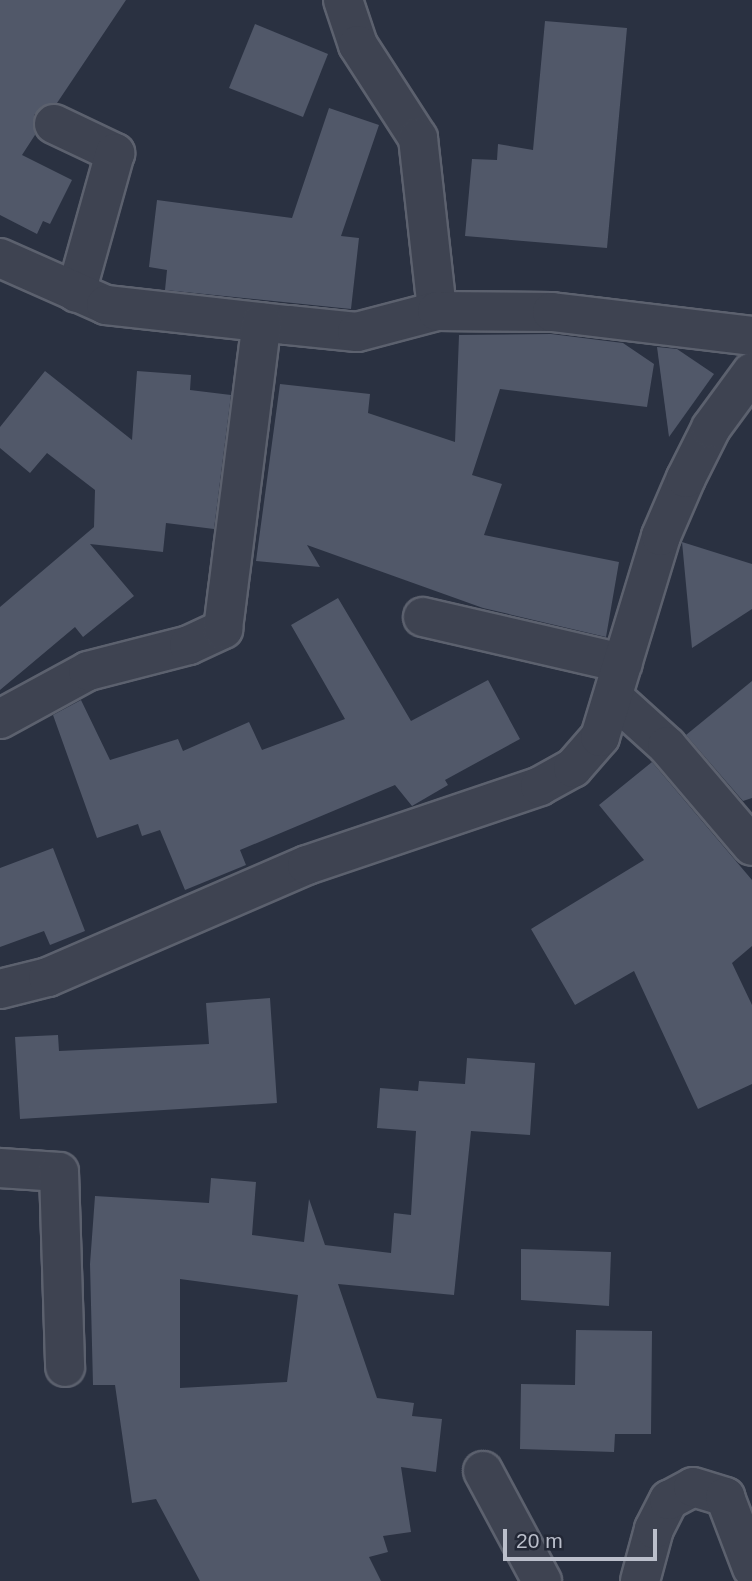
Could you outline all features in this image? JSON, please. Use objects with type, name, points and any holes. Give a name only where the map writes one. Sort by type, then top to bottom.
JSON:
[{"type":"street","points":[[343,0],[358,45],[418,138],[437,311]]},
{"type":"street","points":[[54,124],[115,153],[76,293]]},
{"type":"street","points":[[0,258],[106,305],[357,332],[437,311],[552,312],[752,336]]},
{"type":"street","points":[[0,719],[88,671],[189,645],[223,629],[262,322]]},
{"type":"street","points":[[0,989],[48,977],[307,866],[540,786],[573,768],[600,737],[661,536],[681,489],[711,428],[752,372]]},
{"type":"street","points":[[423,617],[618,680],[667,746],[752,846]]},
{"type":"street","points":[[0,1168],[59,1172],[65,1367]]},
{"type":"street","points":[[483,1471],[542,1581]]},
{"type":"street","points":[[640,1581],[654,1529],[669,1500],[693,1487],[724,1497],[752,1568]]},
{"type":"building","points":[[0,0],[126,0],[57,103],[42,106],[34,115],[35,135],[22,155],[72,180],[50,224],[43,221],[37,234],[0,215]]},
{"type":"building","points":[[545,21],[627,28],[607,248],[465,236],[472,159],[497,160],[498,144],[533,150]]},
{"type":"building","points":[[255,24],[328,54],[303,117],[229,88]]},
{"type":"building","points":[[329,108],[379,125],[341,236],[359,238],[351,309],[165,290],[167,270],[149,267],[157,200],[292,218]]},
{"type":"building","points":[[551,334],[623,343],[654,364],[647,407],[500,389],[472,475],[502,484],[484,535],[619,562],[606,637],[483,608],[307,545],[320,567],[256,561],[280,384],[370,394],[368,413],[455,442],[459,335]]},
{"type":"building","points":[[657,347],[677,349],[714,374],[669,437]]},
{"type":"building","points":[[45,371],[132,440],[137,371],[191,375],[190,390],[231,395],[214,529],[166,523],[163,552],[90,544],[134,596],[83,637],[75,627],[0,690],[0,607],[94,527],[95,490],[47,453],[30,473],[0,448],[0,427]]},
{"type":"building","points":[[682,542],[752,564],[752,609],[692,648]]},
{"type":"building","points":[[338,598],[411,721],[488,680],[520,739],[445,780],[448,785],[412,806],[395,785],[240,850],[246,865],[185,890],[160,830],[142,836],[138,824],[97,838],[53,715],[81,700],[110,760],[178,739],[183,751],[249,722],[262,750],[345,719],[291,625]]},
{"type":"building","points":[[752,681],[752,798],[743,801],[686,735]]},
{"type":"building","points":[[652,762],[752,880],[752,946],[732,963],[752,1005],[752,1084],[698,1109],[634,971],[575,1005],[531,929],[644,860],[599,805]]},
{"type":"building","points":[[53,848],[85,931],[50,945],[44,931],[0,947],[0,868]]},
{"type":"building","points":[[270,998],[277,1103],[20,1119],[15,1037],[58,1035],[59,1051],[209,1044],[206,1003]]},
{"type":"building","points":[[467,1058],[535,1063],[530,1135],[471,1131],[454,1295],[338,1284],[377,1398],[414,1403],[412,1416],[442,1419],[436,1472],[401,1467],[411,1532],[383,1536],[388,1552],[369,1557],[381,1581],[200,1581],[156,1499],[132,1503],[115,1385],[93,1385],[90,1264],[95,1196],[209,1203],[211,1178],[256,1182],[252,1235],[304,1242],[309,1199],[325,1245],[391,1253],[394,1213],[411,1215],[416,1131],[377,1128],[380,1088],[418,1091],[419,1081],[465,1084]],"holes":[[[180,1279],[298,1295],[287,1382],[180,1388]]]},
{"type":"building","points":[[521,1249],[611,1252],[609,1306],[521,1300]]},
{"type":"building","points":[[576,1330],[652,1331],[651,1434],[615,1434],[614,1452],[520,1449],[521,1384],[575,1385]]}]
